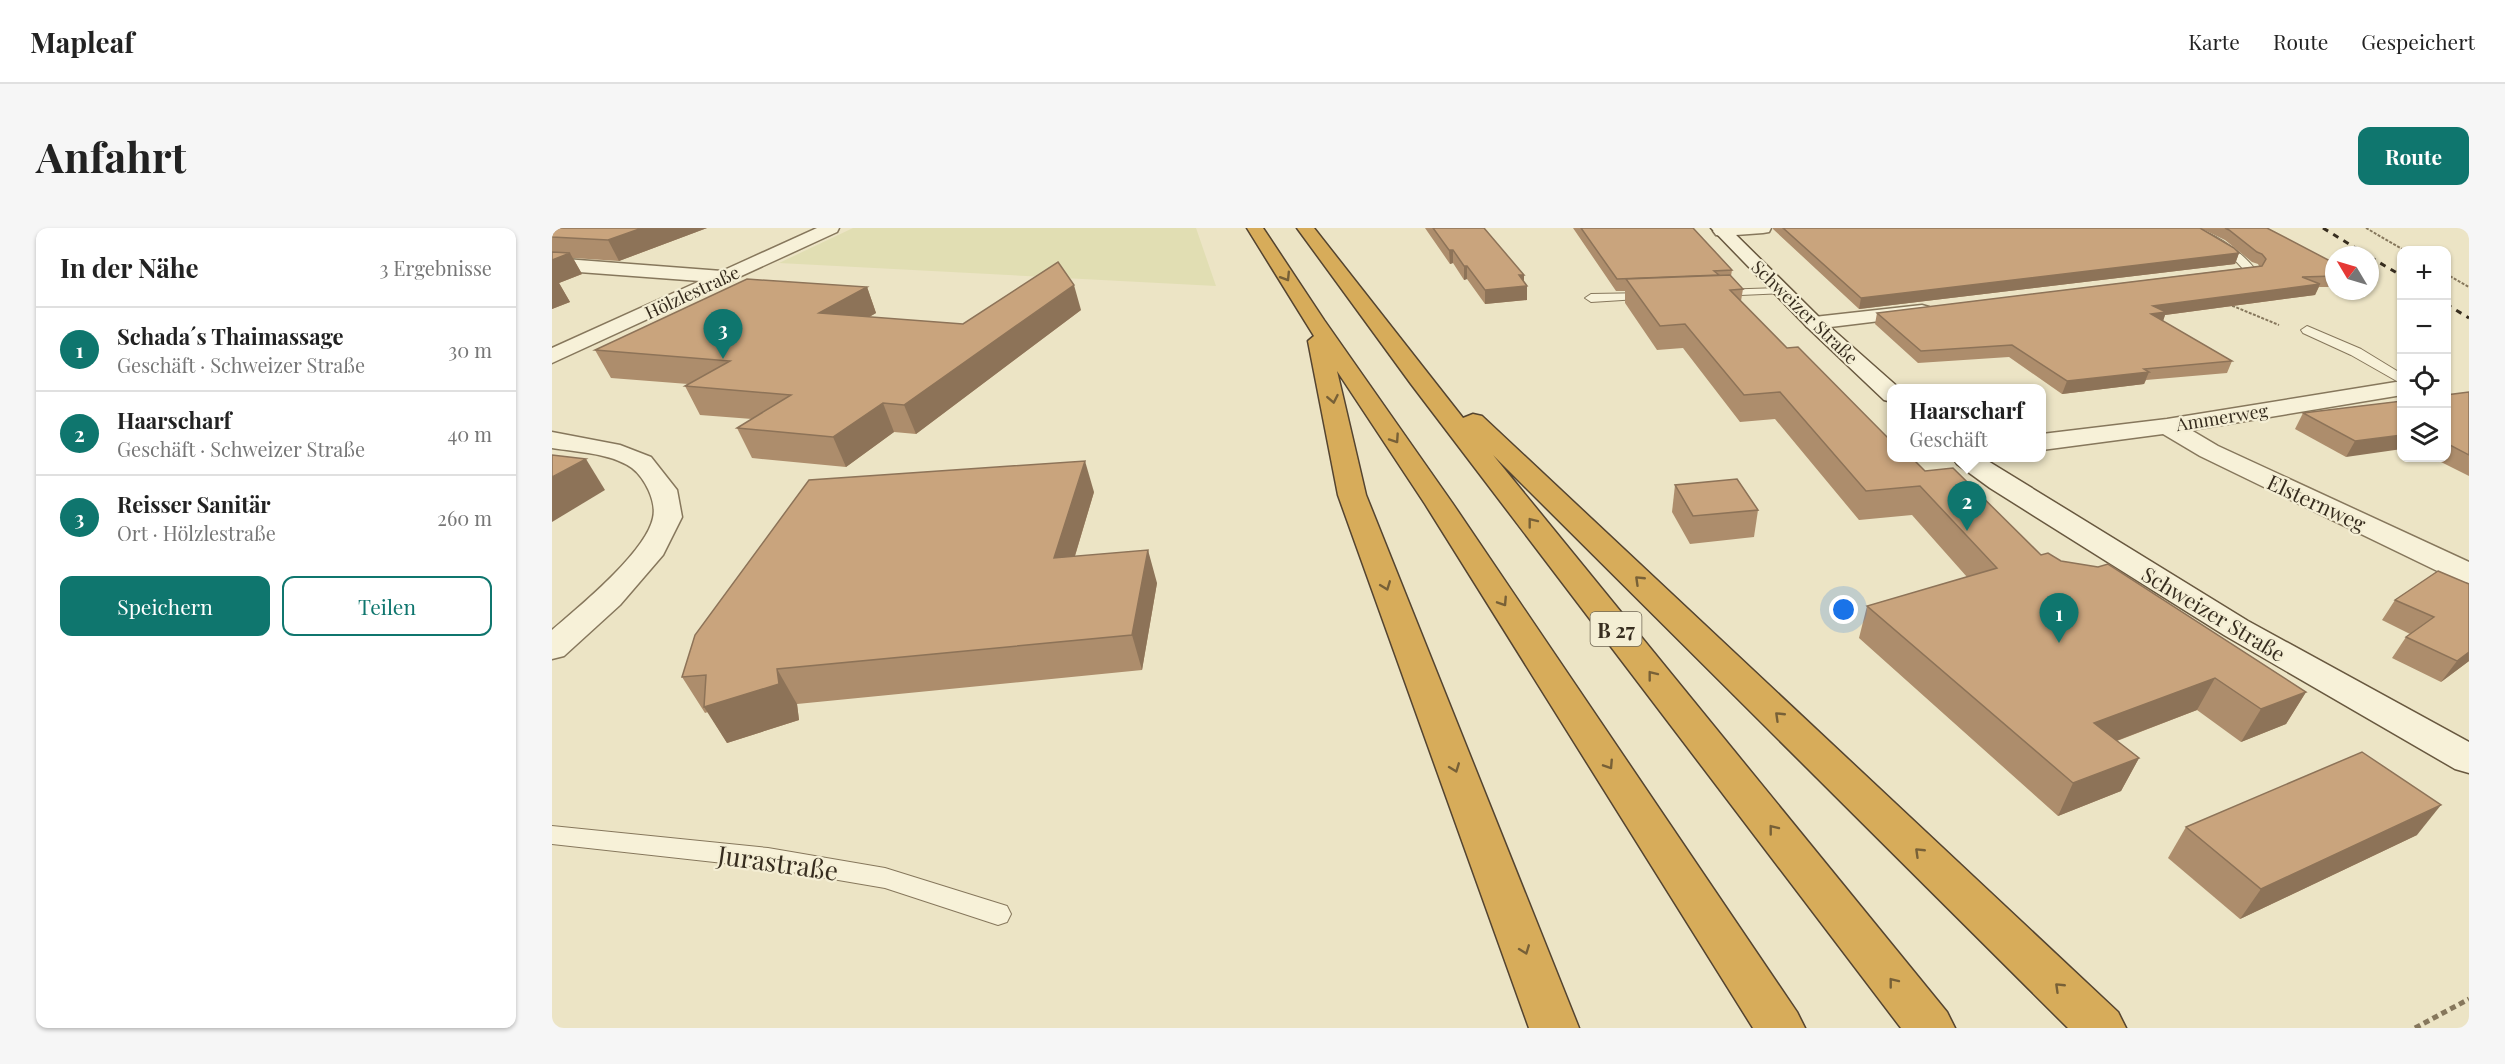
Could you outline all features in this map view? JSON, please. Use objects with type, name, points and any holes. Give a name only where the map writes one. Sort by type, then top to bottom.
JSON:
[{"type":"highway","points":[[1255,228],[1314,321],[1439,504],[1780,1028]]},
{"type":"highway","name":"B 27","points":[[1305,228],[1419,379],[1930,1028]]},
{"type":"highway","points":[[1314,321],[1330,385],[1352,495],[1554,1028]]},
{"type":"highway","points":[[1419,379],[1489,435],[2101,1028]]},
{"type":"street","name":"Hölzlestraße","points":[[552,356],[831,228]]},
{"type":"street","points":[[1720,229],[1763,228]]},
{"type":"street","name":"Schweizer Straße","points":[[1720,229],[1814,323],[1887,390]]},
{"type":"street","points":[[552,264],[726,277]]},
{"type":"street","points":[[2228,273],[2250,270]]},
{"type":"street","points":[[1814,323],[1941,309]]},
{"type":"street","name":"Ammerweg","points":[[2046,441],[2167,426],[2397,389]]},
{"type":"street","name":"Elsternweg","points":[[2167,426],[2209,451],[2469,574]]},
{"type":"street","points":[[552,440],[612,450],[642,463],[663,490],[668,517],[652,549],[631,574],[609,598],[552,648]]},
{"type":"street","name":"Schweizer Straße","points":[[1972,462],[2000,482],[2236,628],[2469,759]]},
{"type":"lane","points":[[2189,228],[2235,254],[2250,270]]},
{"type":"lane","points":[[1710,293],[1781,291]]},
{"type":"lane","points":[[1591,298],[1662,295]]},
{"type":"lane","points":[[2307,330],[2356,352],[2397,377]]},
{"type":"lane","name":"Jurastraße","points":[[552,835],[768,858],[885,878],[998,914]]},
{"type":"path","points":[[2366,228],[2397,246]]},
{"type":"path","points":[[2451,277],[2469,287]]},
{"type":"path","points":[[2226,303],[2273,324],[2307,330]]},
{"type":"path","points":[[2415,1028],[2469,999]]},
{"type":"shaded area","points":[[853,228],[1196,228],[1216,286],[779,263]]},
{"type":"building","points":[[552,228],[642,228],[608,240],[552,237]]},
{"type":"building","points":[[1433,228],[1484,228],[1524,275],[1519,275],[1527,286],[1485,290],[1453,250],[1449,250]]},
{"type":"building","points":[[1581,228],[1693,228],[1732,270],[1714,271],[1719,275],[1617,279]]},
{"type":"building","points":[[1783,228],[2200,228],[2239,253],[1861,298]]},
{"type":"building","points":[[2225,228],[2267,228],[2325,258],[2325,276],[2302,277],[2320,284],[2153,306],[2166,312],[2151,314],[2232,361],[2144,369],[2149,372],[2067,381],[2012,345],[1921,351],[1877,313],[2262,266],[2266,259],[2262,254]]},
{"type":"building","points":[[552,252],[570,253],[552,260]]},
{"type":"building","points":[[1058,262],[1074,285],[904,405],[883,403],[833,437],[737,428],[791,395],[685,386],[730,361],[595,350],[747,279],[867,287],[819,313],[963,324]]},
{"type":"building","points":[[1730,275],[1743,289],[1730,290],[1787,348],[1798,347],[1887,437],[1887,462],[1916,462],[1925,471],[1953,468],[2041,555],[2048,553],[2061,561],[2098,567],[2108,564],[2306,692],[2261,709],[2215,678],[2094,723],[2139,758],[2073,783],[1867,606],[1997,568],[1920,486],[1866,491],[1780,392],[1744,395],[1685,324],[1660,326],[1626,279]]},
{"type":"building","points":[[2469,392],[2469,455],[2451,446],[2451,394]]},
{"type":"building","points":[[2397,402],[2397,436],[2355,441],[2303,413]]},
{"type":"building","points":[[552,455],[586,459],[552,477]]},
{"type":"building","points":[[1085,461],[1054,558],[1148,550],[1132,635],[777,669],[779,684],[704,707],[706,675],[682,677],[695,635],[809,480]]},
{"type":"building","points":[[1737,479],[1758,510],[1693,516],[1675,485]]},
{"type":"building","points":[[2438,571],[2469,584],[2469,652],[2457,661],[2406,637],[2434,617],[2395,600]]},
{"type":"building","points":[[2362,752],[2441,805],[2261,889],[2186,827]]},
{"type":"railway","points":[[2323,228],[2352,246]]},
{"type":"railway","points":[[2379,262],[2397,273]]},
{"type":"railway","points":[[2451,307],[2469,318]]},
{"type":"place","name":"Reisser Sanitär","points":[[723,359]]},
{"type":"place","name":"Haarscharf","points":[[1967,531]]},
{"type":"place","name":"Schada´s Thaimassage","points":[[2059,643]]}]
